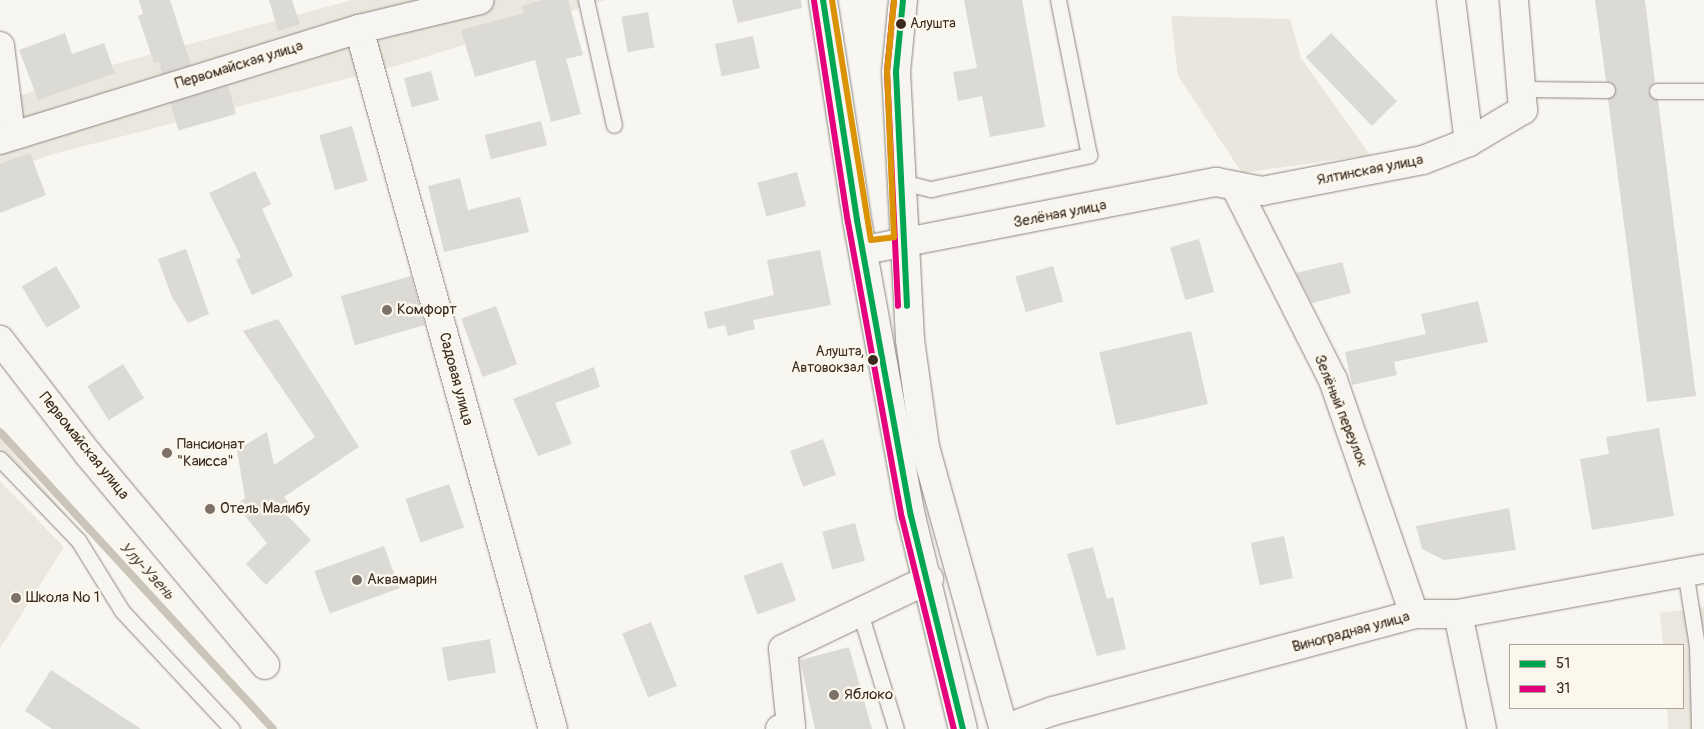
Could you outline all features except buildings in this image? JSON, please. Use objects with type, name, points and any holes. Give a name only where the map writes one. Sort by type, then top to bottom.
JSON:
[{"type":"main road","name":"Первомайская улица","points":[[5,137],[359,29],[480,0]]},
{"type":"main road","points":[[823,0],[857,220],[866,250],[912,516],[963,729]]},
{"type":"main road","points":[[903,0],[896,72],[902,182],[903,245],[910,340],[925,447],[1004,729]]},
{"type":"main road","points":[[1451,0],[1469,142]]},
{"type":"main road","name":"Ялтинская улица","points":[[1226,185],[1262,191],[1423,160],[1469,142],[1523,110],[1524,89],[1514,0]]},
{"type":"main road","name":"Садовая улица","points":[[359,29],[552,729]]},
{"type":"main road","points":[[0,46],[5,137]]},
{"type":"main road","name":"Зелёная улица","points":[[866,250],[903,245],[1226,185]]},
{"type":"main road","name":"Зелёный переулок","points":[[1226,185],[1333,380],[1414,614]]},
{"type":"main road","name":"Первомайская улица","points":[[0,340],[89,455],[172,550],[266,665]]},
{"type":"main road","name":"Виноградная улица","points":[[1004,729],[1053,710],[1414,614],[1458,614],[1695,570]]},
{"type":"main road","points":[[787,728],[782,649],[928,580]]},
{"type":"main road","points":[[1458,614],[1482,729]]},
{"type":"lane","points":[[586,0],[614,125]]},
{"type":"lane","points":[[902,182],[931,189],[1089,155],[1058,0]]},
{"type":"lane","points":[[1524,89],[1607,90]]},
{"type":"lane","points":[[1656,91],[1704,92]]},
{"type":"lane","points":[[0,459],[78,540],[122,611],[232,729]]},
{"type":"lane","points":[[1695,570],[1700,646],[1699,729]]},
{"type":"lane","points":[[860,613],[896,729]]},
{"type":"shaded area","points":[[352,0],[605,0],[400,65],[53,154],[0,173],[0,103],[79,74]]},
{"type":"shaded area","points":[[1171,16],[1290,19],[1301,58],[1370,155],[1242,173],[1178,76]]},
{"type":"shaded area","points":[[0,438],[66,514],[53,526],[0,470]]},
{"type":"shaded area","name":"Школа № 1","points":[[0,481],[64,547],[0,648]]},
{"type":"shaded area","points":[[1704,607],[1704,729],[1668,729],[1667,709],[1684,709],[1684,644],[1663,644],[1660,613]]},
{"type":"waterway","name":"Улу-Узень","points":[[0,432],[273,729]]},
{"type":"transit line","name":"51","points":[[823,0],[857,220],[911,516],[963,729]]},
{"type":"transit line","points":[[832,0],[871,240],[894,237],[887,72],[894,0]]},
{"type":"transit line","name":"31","points":[[894,0],[887,72],[898,306]]},
{"type":"transit line","name":"51","points":[[903,0],[896,72],[907,306]]},
{"type":"transit line","name":"31","points":[[814,1],[848,222],[902,518],[954,729]]},
{"type":"place","name":"Алушта","points":[[901,24]]},
{"type":"place","name":"Комфорт","points":[[387,310]]},
{"type":"place","name":"Алушта, Автовокзал","points":[[873,360]]},
{"type":"place","name":"Пансионат \"Каисса\"","points":[[167,453]]},
{"type":"place","name":"Отель Малибу","points":[[210,509]]},
{"type":"place","name":"Аквамарин","points":[[357,580]]},
{"type":"place","name":"Школа № 1","points":[[16,598]]},
{"type":"place","name":"Яблоко","points":[[834,695]]}]
